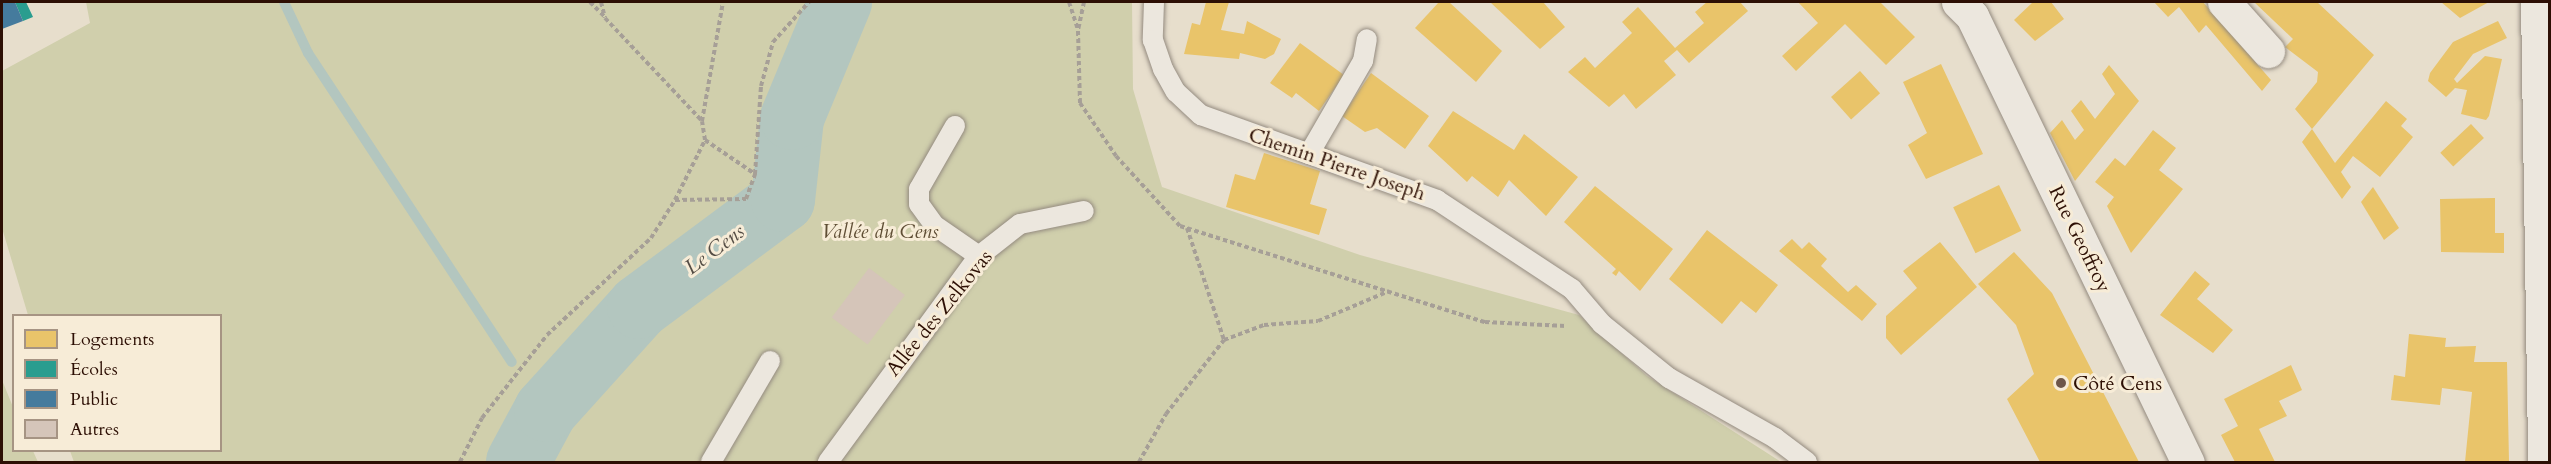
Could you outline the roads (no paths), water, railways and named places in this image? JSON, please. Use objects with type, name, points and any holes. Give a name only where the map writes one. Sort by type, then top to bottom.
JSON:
[{"type":"street","points":[[2224,2],[2268,51]]},
{"type":"street","points":[[2536,2],[2544,462]]},
{"type":"street","name":"Rue Geoffroy","points":[[1973,6],[2188,462]]},
{"type":"lane","name":"Chemin Pierre Joseph","points":[[1154,2],[1153,40],[1176,92],[1201,115],[1437,200],[1572,289],[1602,324],[1669,378],[1775,438],[1807,462]]},
{"type":"lane","points":[[1309,154],[1363,61],[1367,39]]},
{"type":"lane","points":[[955,126],[919,189],[919,204],[934,225],[979,256]]},
{"type":"lane","name":"Allée des Zelkovas","points":[[828,462],[979,256],[1020,224],[1084,211]]},
{"type":"lane","points":[[711,462],[770,361]]},
{"type":"waterway","points":[[284,2],[308,53],[512,362]]},
{"type":"waterway","name":"Le Cens","points":[[518,462],[546,410],[639,307],[783,200],[792,118],[840,2]]},
{"type":"waterway","points":[[534,393],[546,410]]},
{"type":"place","name":"Côté Cens","points":[[2061,383]]},
{"type":"park label","name":"Vallée du Cens","points":[[880,231]]}]
